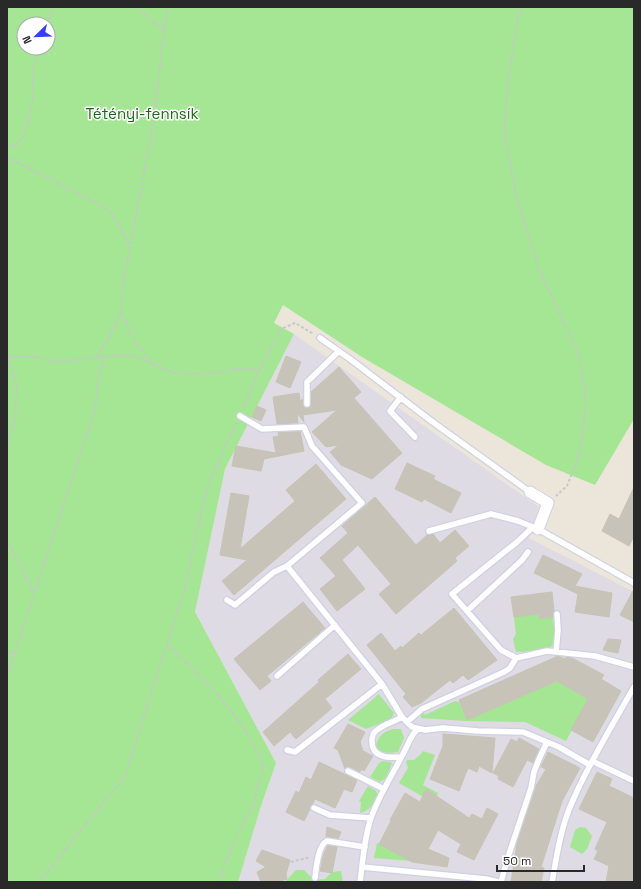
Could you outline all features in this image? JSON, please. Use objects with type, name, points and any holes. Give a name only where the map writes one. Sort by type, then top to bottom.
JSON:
[{"type":"street","points":[[530,492],[548,503],[536,528]]},
{"type":"lane","points":[[320,338],[530,492]]},
{"type":"lane","points":[[308,404],[307,382],[339,351]]},
{"type":"lane","points":[[401,397],[390,411],[414,437]]},
{"type":"lane","points":[[227,600],[235,605],[274,572],[287,566],[362,503],[312,446],[304,427],[262,429],[240,416]]},
{"type":"lane","points":[[429,531],[491,514],[518,521],[536,528],[634,583]]},
{"type":"lane","points":[[536,528],[452,594],[500,650],[516,658],[547,651],[595,656],[634,667]]},
{"type":"lane","points":[[467,611],[522,560],[528,552]]},
{"type":"lane","points":[[287,566],[382,684],[405,720],[412,727],[425,730],[443,728],[478,731],[522,732],[591,763],[634,780]]},
{"type":"lane","points":[[556,652],[558,630],[557,614]]},
{"type":"lane","points":[[277,676],[335,625]]},
{"type":"lane","points":[[401,757],[390,758],[381,756],[375,752],[372,746],[372,737],[376,731],[383,725],[405,720],[422,709],[504,672],[510,668],[516,658]]},
{"type":"lane","points":[[287,750],[295,752],[382,684]]},
{"type":"lane","points":[[552,882],[560,839],[572,800],[634,687]]},
{"type":"lane","points":[[360,882],[371,818],[412,733],[418,729]]},
{"type":"lane","points":[[501,882],[531,788],[534,772],[547,742]]},
{"type":"lane","points":[[348,771],[384,789]]},
{"type":"lane","points":[[314,808],[330,815],[371,818]]},
{"type":"lane","points":[[314,878],[320,847],[323,842],[327,841],[365,847]]},
{"type":"lane","points":[[362,867],[486,879],[498,882]]},
{"type":"path","points":[[138,7],[150,20],[164,30]]},
{"type":"path","points":[[96,357],[108,339],[121,312],[123,283],[153,126],[167,7]]},
{"type":"path","points":[[522,7],[518,17],[508,81],[504,131],[516,195],[539,270],[579,354],[586,401],[580,453],[567,486],[548,503]]},
{"type":"path","points":[[7,148],[17,144],[23,137],[33,96],[34,66],[37,56]]},
{"type":"path","points":[[7,158],[22,164],[106,208],[119,225],[130,247]]},
{"type":"path","points":[[121,312],[136,343],[153,364]]},
{"type":"path","points":[[40,882],[125,776],[184,591],[201,512],[210,480],[240,416],[259,370],[281,329],[286,326],[295,323],[320,338]]},
{"type":"path","points":[[7,446],[15,420],[18,385],[8,356],[30,356],[59,362],[104,356],[131,355],[174,373],[200,374],[241,369],[259,370]]},
{"type":"path","points":[[7,677],[93,415],[98,392],[98,377],[104,356]]},
{"type":"path","points":[[7,540],[34,595]]},
{"type":"path","points":[[167,644],[227,705],[255,746],[264,767],[256,791],[255,801],[225,863],[219,882]]},
{"type":"path","points":[[7,652],[14,654]]},
{"type":"path","points":[[291,862],[319,855]]},
{"type":"shaded area","points":[[294,334],[539,507],[529,538],[634,592],[634,882],[238,882],[261,806],[276,763],[195,612],[225,469]]},
{"type":"green space","name":"Tétényi-fennsík","points":[[7,7],[634,7],[634,419],[595,485],[546,465],[362,357],[283,305],[274,323],[294,334],[225,469],[195,612],[276,763],[261,806],[238,882],[7,882]]},
{"type":"green space","points":[[539,614],[540,619],[553,617],[555,642],[552,646],[543,650],[516,652],[513,639],[516,634],[514,617]]},
{"type":"green space","points":[[557,681],[588,699],[566,741],[525,722],[466,721],[421,718],[421,713],[423,712],[425,715],[455,701],[459,702],[467,720]]},
{"type":"green space","points":[[379,694],[394,713],[391,719],[366,729],[348,720]]},
{"type":"green space","points":[[393,729],[401,729],[404,738],[398,752],[383,752],[376,745],[377,742],[382,734]]},
{"type":"green space","points":[[423,751],[435,755],[423,785],[438,793],[434,803],[399,783],[408,768],[406,763],[407,760],[414,760]]},
{"type":"green space","points":[[383,761],[392,763],[386,778],[380,782],[370,777],[379,763]]},
{"type":"green space","points":[[368,786],[375,790],[378,795],[371,807],[360,813],[361,802],[359,801]]},
{"type":"green space","points":[[580,827],[586,828],[592,836],[587,849],[582,854],[570,847],[575,830]]},
{"type":"green space","points":[[377,843],[399,854],[420,846],[411,861],[374,858]]},
{"type":"green space","points":[[296,870],[304,870],[314,880],[325,879],[332,872],[341,871],[343,882],[285,882]]},
{"type":"building","points":[[286,356],[301,362],[290,388],[276,382]]},
{"type":"building","points":[[339,367],[361,392],[354,398],[402,453],[372,479],[341,465],[330,452],[339,445],[326,447],[312,432],[337,410],[303,415],[304,422],[297,413],[298,423],[277,424],[273,397],[299,393],[300,401],[303,399],[304,406],[309,408],[311,404],[311,392]]},
{"type":"building","points":[[257,406],[266,410],[261,421],[252,417]]},
{"type":"building","points":[[300,431],[304,451],[264,459],[261,471],[232,466],[236,446],[276,453],[273,437],[279,436],[278,432]]},
{"type":"building","points":[[407,463],[435,476],[433,479],[461,493],[451,513],[424,499],[422,502],[395,489]]},
{"type":"building","points":[[316,464],[346,499],[234,595],[222,581],[247,560],[220,555],[231,493],[249,496],[240,549],[295,501],[286,490]]},
{"type":"building","points":[[634,487],[634,536],[629,546],[602,531],[610,514],[619,519]]},
{"type":"building","points":[[375,497],[416,545],[427,535],[433,534],[440,543],[455,530],[469,546],[455,558],[457,561],[396,614],[379,594],[391,584],[358,545],[342,560],[365,589],[337,611],[320,589],[336,576],[320,558],[348,533],[342,526]]},
{"type":"building","points":[[543,555],[582,574],[575,586],[612,593],[609,617],[575,612],[578,594],[534,573]]},
{"type":"building","points":[[634,589],[634,622],[620,615]]},
{"type":"building","points":[[552,592],[554,611],[553,617],[540,619],[539,614],[514,617],[511,597]]},
{"type":"building","points":[[303,602],[325,628],[267,676],[271,681],[260,690],[234,659]]},
{"type":"building","points":[[454,608],[497,660],[468,680],[463,675],[453,683],[450,680],[421,703],[412,707],[403,697],[406,694],[367,645],[381,633],[395,651],[401,646],[402,648],[419,633],[421,635]]},
{"type":"building","points":[[608,639],[621,640],[618,653],[603,650]]},
{"type":"building","points":[[348,654],[361,669],[325,699],[332,708],[296,739],[290,732],[274,746],[263,732]]},
{"type":"building","points":[[558,656],[565,659],[567,657],[572,658],[604,675],[601,679],[621,691],[593,742],[571,730],[588,699],[557,681],[467,720],[459,700]]},
{"type":"building","points":[[348,724],[365,732],[360,742],[363,751],[373,756],[364,771],[362,769],[360,772],[350,767],[345,769],[338,750],[334,748]]},
{"type":"building","points":[[443,734],[495,738],[492,773],[479,766],[477,772],[468,768],[459,791],[430,779],[443,746]]},
{"type":"building","points":[[519,738],[539,749],[533,763],[527,760],[513,787],[498,779],[499,776],[493,773],[511,739],[517,742]]},
{"type":"building","points":[[548,752],[580,768],[562,801],[541,867],[544,868],[541,882],[511,882],[517,843],[536,786],[546,769],[541,767]]},
{"type":"building","points":[[319,762],[357,780],[352,792],[344,789],[335,808],[315,799],[304,821],[286,812],[296,791],[299,793],[306,777],[311,780]]},
{"type":"building","points":[[597,772],[612,779],[609,786],[634,798],[634,882],[606,882],[609,866],[594,859],[598,851],[595,849],[607,822],[579,809]]},
{"type":"building","points":[[426,789],[469,818],[472,814],[482,819],[487,808],[498,814],[474,860],[457,852],[461,844],[438,830],[428,849],[449,858],[447,867],[412,862],[379,844],[405,793],[420,802]]},
{"type":"building","points":[[327,827],[341,832],[338,839],[326,837]]},
{"type":"building","points":[[328,845],[337,847],[332,873],[320,871],[324,853]]},
{"type":"building","points":[[262,850],[290,860],[286,874],[287,879],[276,882],[261,882],[257,872],[266,867],[256,861]]}]
